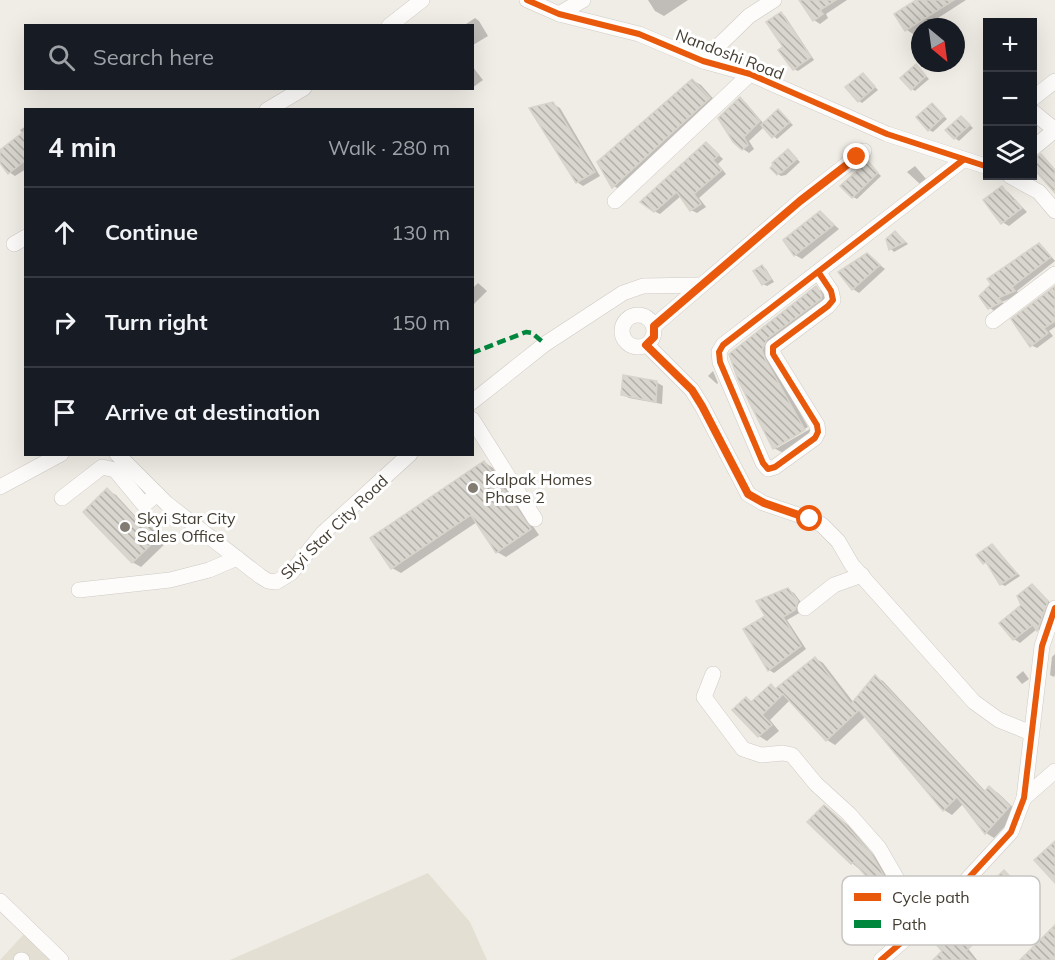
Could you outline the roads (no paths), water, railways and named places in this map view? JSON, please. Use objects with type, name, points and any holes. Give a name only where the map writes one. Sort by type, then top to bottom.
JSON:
[{"type":"street","points":[[392,24],[422,0]]},
{"type":"street","name":"Nandoshi Road","points":[[527,0],[559,14],[639,34],[702,61],[750,74],[887,134],[983,166]]},
{"type":"street","points":[[559,14],[583,0]]},
{"type":"street","points":[[702,61],[749,16],[774,0]]},
{"type":"street","points":[[615,201],[750,74]]},
{"type":"street","points":[[1037,95],[1055,81]]},
{"type":"street","points":[[270,108],[301,90]]},
{"type":"street","points":[[1037,115],[1055,130],[1037,146]]},
{"type":"street","points":[[654,326],[800,201],[864,151]]},
{"type":"street","points":[[819,273],[831,291],[833,300],[773,347],[773,354],[817,425],[818,432],[815,438],[775,467],[768,469],[763,463],[720,362],[719,352],[723,345],[963,160]]},
{"type":"street","points":[[1017,180],[1039,192],[1055,211]]},
{"type":"street","points":[[993,321],[1055,274]]},
{"type":"street","points":[[474,400],[545,344],[623,293],[643,286],[701,285]]},
{"type":"street","points":[[623,293],[632,316]]},
{"type":"street","points":[[632,316],[647,317],[654,326],[654,337],[641,347],[630,346],[623,338],[622,327],[632,316]]},
{"type":"street","points":[[646,345],[692,390],[748,494],[764,503],[822,525],[838,541],[862,575],[974,702],[998,720],[1031,733]]},
{"type":"street","points":[[474,422],[535,519]]},
{"type":"street","points":[[1,485],[57,456]]},
{"type":"street","name":"Skyi Star City Road","points":[[119,456],[180,514],[268,581],[276,582],[284,579],[322,534],[408,456]]},
{"type":"street","points":[[62,498],[102,467],[115,470],[144,505],[157,494]]},
{"type":"street","points":[[79,590],[170,580],[208,570],[237,558]]},
{"type":"street","points":[[805,608],[834,585],[862,575]]},
{"type":"street","points":[[972,876],[1011,832],[1024,798],[1042,646],[1055,608]]},
{"type":"street","points":[[713,674],[704,697],[743,749],[760,755],[783,753],[792,755],[816,784],[849,814],[879,848],[895,876]]},
{"type":"street","points":[[1024,798],[1055,771]]},
{"type":"street","points":[[0,901],[61,960]]},
{"type":"street","points":[[881,960],[898,945]]},
{"type":"place","name":"Kalpak Homes Phase 2","points":[[473,488]]},
{"type":"place","name":"Skyi Star City Sales Office","points":[[125,527]]}]
